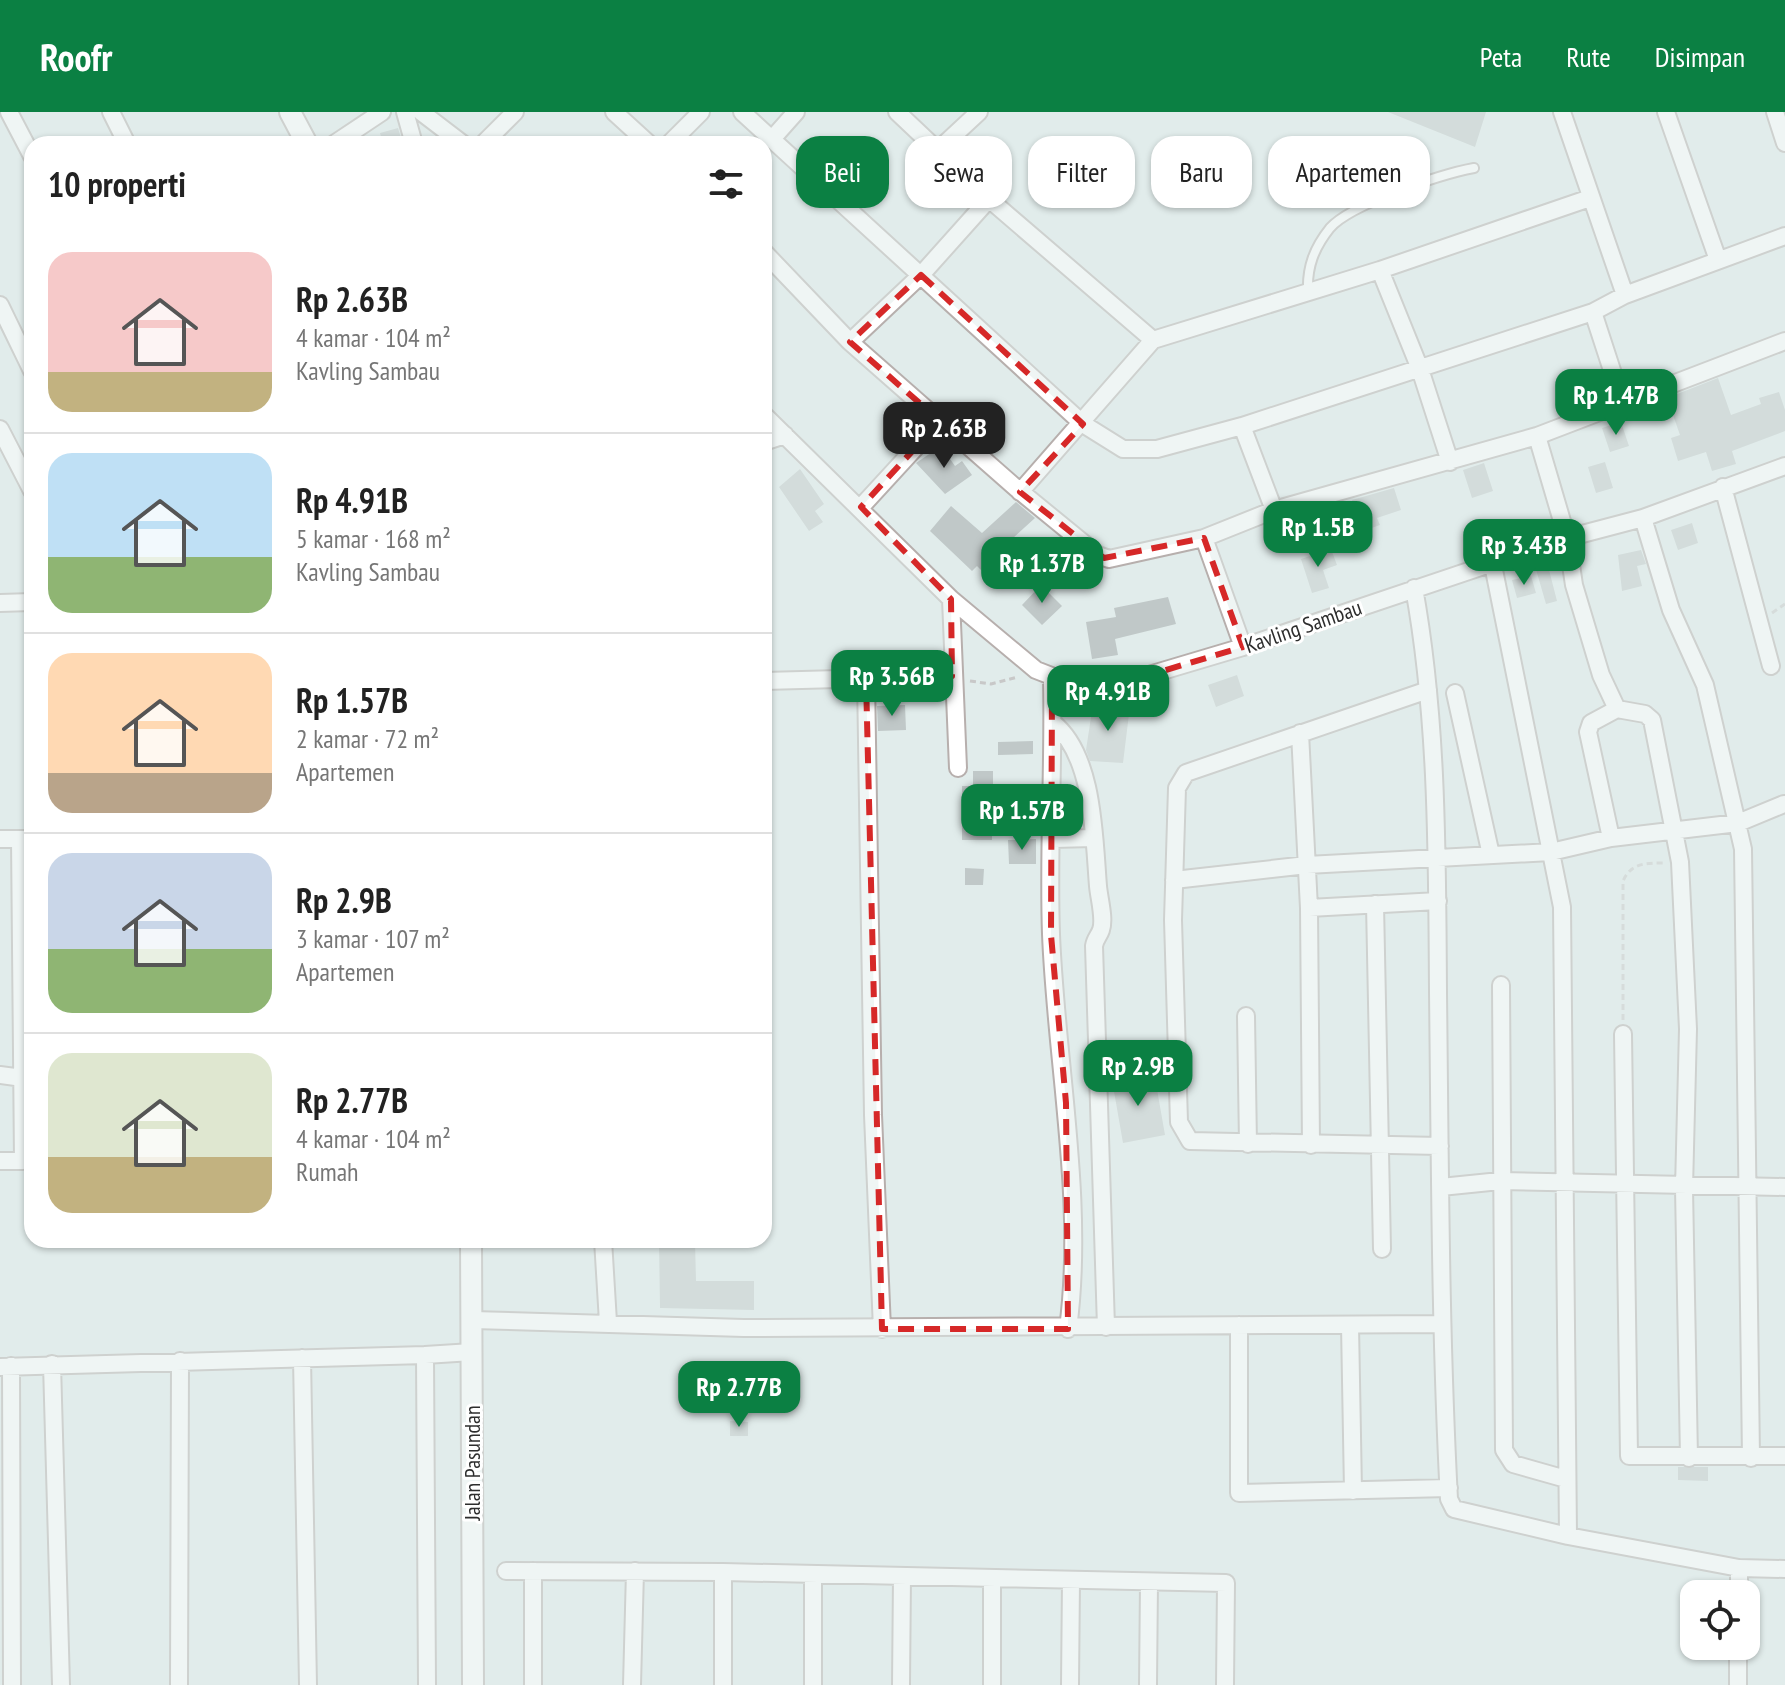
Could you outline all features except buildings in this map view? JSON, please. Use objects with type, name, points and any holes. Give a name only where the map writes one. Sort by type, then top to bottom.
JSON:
[{"type":"street","points":[[9,112],[24,141]]},
{"type":"street","points":[[111,112],[123,136]]},
{"type":"street","points":[[290,112],[303,136]]},
{"type":"street","points":[[346,136],[382,112]]},
{"type":"street","points":[[405,112],[412,136]]},
{"type":"street","points":[[421,112],[452,136]]},
{"type":"street","points":[[491,136],[515,112]]},
{"type":"street","points":[[614,112],[640,136]]},
{"type":"street","points":[[677,136],[701,112]]},
{"type":"street","points":[[742,112],[769,136]]},
{"type":"street","points":[[796,112],[772,139],[1083,424],[1123,449],[1145,451],[1242,426],[1420,369],[1593,312],[1625,295],[1785,236]]},
{"type":"street","points":[[897,112],[922,136]]},
{"type":"street","points":[[953,136],[979,112]]},
{"type":"street","points":[[1562,112],[1625,295]]},
{"type":"street","points":[[1666,112],[1718,260]]},
{"type":"street","points":[[1780,119],[1785,143]]},
{"type":"street","points":[[1020,492],[1083,424],[1153,340],[1380,270],[1590,198]]},
{"type":"street","points":[[850,342],[921,275],[981,208]]},
{"type":"street","points":[[999,208],[1153,340]]},
{"type":"street","points":[[772,260],[850,342],[1020,492],[1104,558],[1122,559],[1204,538],[1274,510],[1537,436],[1785,341]]},
{"type":"street","points":[[1380,270],[1420,369],[1450,462]]},
{"type":"street","points":[[0,305],[24,354]]},
{"type":"street","points":[[1593,312],[1622,401]]},
{"type":"street","points":[[861,507],[940,421]]},
{"type":"street","name":"Kavling Sambau","points":[[772,423],[951,599],[1036,670],[1052,679],[1090,687],[1112,686],[1243,647],[1567,538],[1643,518],[1785,466]]},
{"type":"street","points":[[1242,426],[1274,510]]},
{"type":"street","points":[[0,429],[24,476]]},
{"type":"street","points":[[772,439],[785,435]]},
{"type":"street","points":[[1537,436],[1567,538],[1574,585],[1601,675],[1617,709]]},
{"type":"street","points":[[1723,487],[1771,666]]},
{"type":"street","points":[[1643,518],[1671,610],[1705,685],[1738,823],[1746,878],[1751,1458]]},
{"type":"street","points":[[1204,538],[1243,647]]},
{"type":"street","points":[[1493,565],[1562,907],[1568,1536]]},
{"type":"street","points":[[1414,588],[1428,690],[1438,901],[1442,1324],[1449,1488],[1454,1509],[1568,1536],[1739,1568],[1785,1569]]},
{"type":"street","points":[[951,599],[958,768]]},
{"type":"street","points":[[0,603],[24,602]]},
{"type":"street","points":[[772,681],[952,676]]},
{"type":"street","points":[[866,679],[873,1115],[882,1329]]},
{"type":"street","points":[[1052,679],[1051,935],[1066,1103],[1071,1240],[1068,1329]]},
{"type":"street","points":[[1428,690],[1191,769],[1182,777],[1177,788],[1174,880],[1180,1129],[1197,1143],[1440,1146]]},
{"type":"street","points":[[1455,693],[1491,855]]},
{"type":"street","points":[[1611,838],[1588,732],[1591,723],[1617,709],[1645,714],[1652,720],[1680,862],[1688,1029],[1684,1188],[1689,1458]]},
{"type":"street","points":[[1053,723],[1067,733],[1077,756],[1090,805],[1094,838],[1101,930],[1094,946],[1106,1327]]},
{"type":"street","points":[[1300,733],[1309,908],[1311,1145]]},
{"type":"street","points":[[1174,880],[1307,865],[1551,852],[1611,838],[1738,823],[1784,804]]},
{"type":"street","points":[[1052,839],[1094,838]]},
{"type":"street","points":[[0,839],[24,839]]},
{"type":"street","points":[[1309,908],[1438,901]]},
{"type":"street","points":[[1375,904],[1382,1249]]},
{"type":"street","points":[[1501,985],[1504,1450],[1513,1464],[1566,1479]]},
{"type":"street","points":[[1246,1016],[1248,1144]]},
{"type":"street","points":[[1623,1034],[1627,1449],[1632,1459],[1785,1456]]},
{"type":"street","points":[[0,1075],[24,1078]]},
{"type":"street","points":[[0,1161],[23,1161],[24,1140]]},
{"type":"street","points":[[1441,1187],[1500,1181],[1684,1188],[1785,1187]]},
{"type":"street","name":"Jalan Pasundan","points":[[471,1248],[473,1685]]},
{"type":"street","points":[[603,1248],[608,1322]]},
{"type":"street","points":[[472,1320],[882,1329],[1442,1324]]},
{"type":"street","points":[[1239,1325],[1239,1493],[1449,1488]]},
{"type":"street","points":[[1350,1325],[1353,1491]]},
{"type":"street","points":[[12,1685],[6,1367],[472,1352]]},
{"type":"street","points":[[425,1355],[427,1685]]},
{"type":"street","points":[[302,1358],[308,1685]]},
{"type":"street","points":[[179,1685],[180,1361]]},
{"type":"street","points":[[52,1364],[61,1685]]},
{"type":"street","points":[[1739,1568],[1739,1580]]},
{"type":"street","points":[[506,1571],[723,1572],[1226,1583],[1225,1685]]},
{"type":"street","points":[[533,1571],[533,1685]]},
{"type":"street","points":[[632,1685],[635,1571]]},
{"type":"street","points":[[723,1572],[723,1685]]},
{"type":"street","points":[[813,1574],[813,1685]]},
{"type":"street","points":[[901,1685],[902,1576]]},
{"type":"street","points":[[992,1578],[992,1685]]},
{"type":"street","points":[[1070,1685],[1071,1580]]},
{"type":"street","points":[[1148,1685],[1149,1582]]},
{"type":"street","points":[[1738,1660],[1738,1685]]},
{"type":"lane","points":[[1308,292],[1307,272],[1313,254],[1332,226],[1364,207],[1446,174],[1474,168]]},
{"type":"path","points":[[952,676],[991,684],[1036,670]]},
{"type":"path","points":[[1623,1034],[1623,881],[1628,871],[1637,865],[1680,862]]},
{"type":"highlighted area","points":[[921,275],[1083,424],[1020,492],[1104,558],[1204,538],[1243,647],[1112,686],[1052,680],[1051,935],[1066,1103],[1068,1329],[882,1329],[866,679],[952,676],[951,599],[861,507],[940,421],[850,342]]}]
